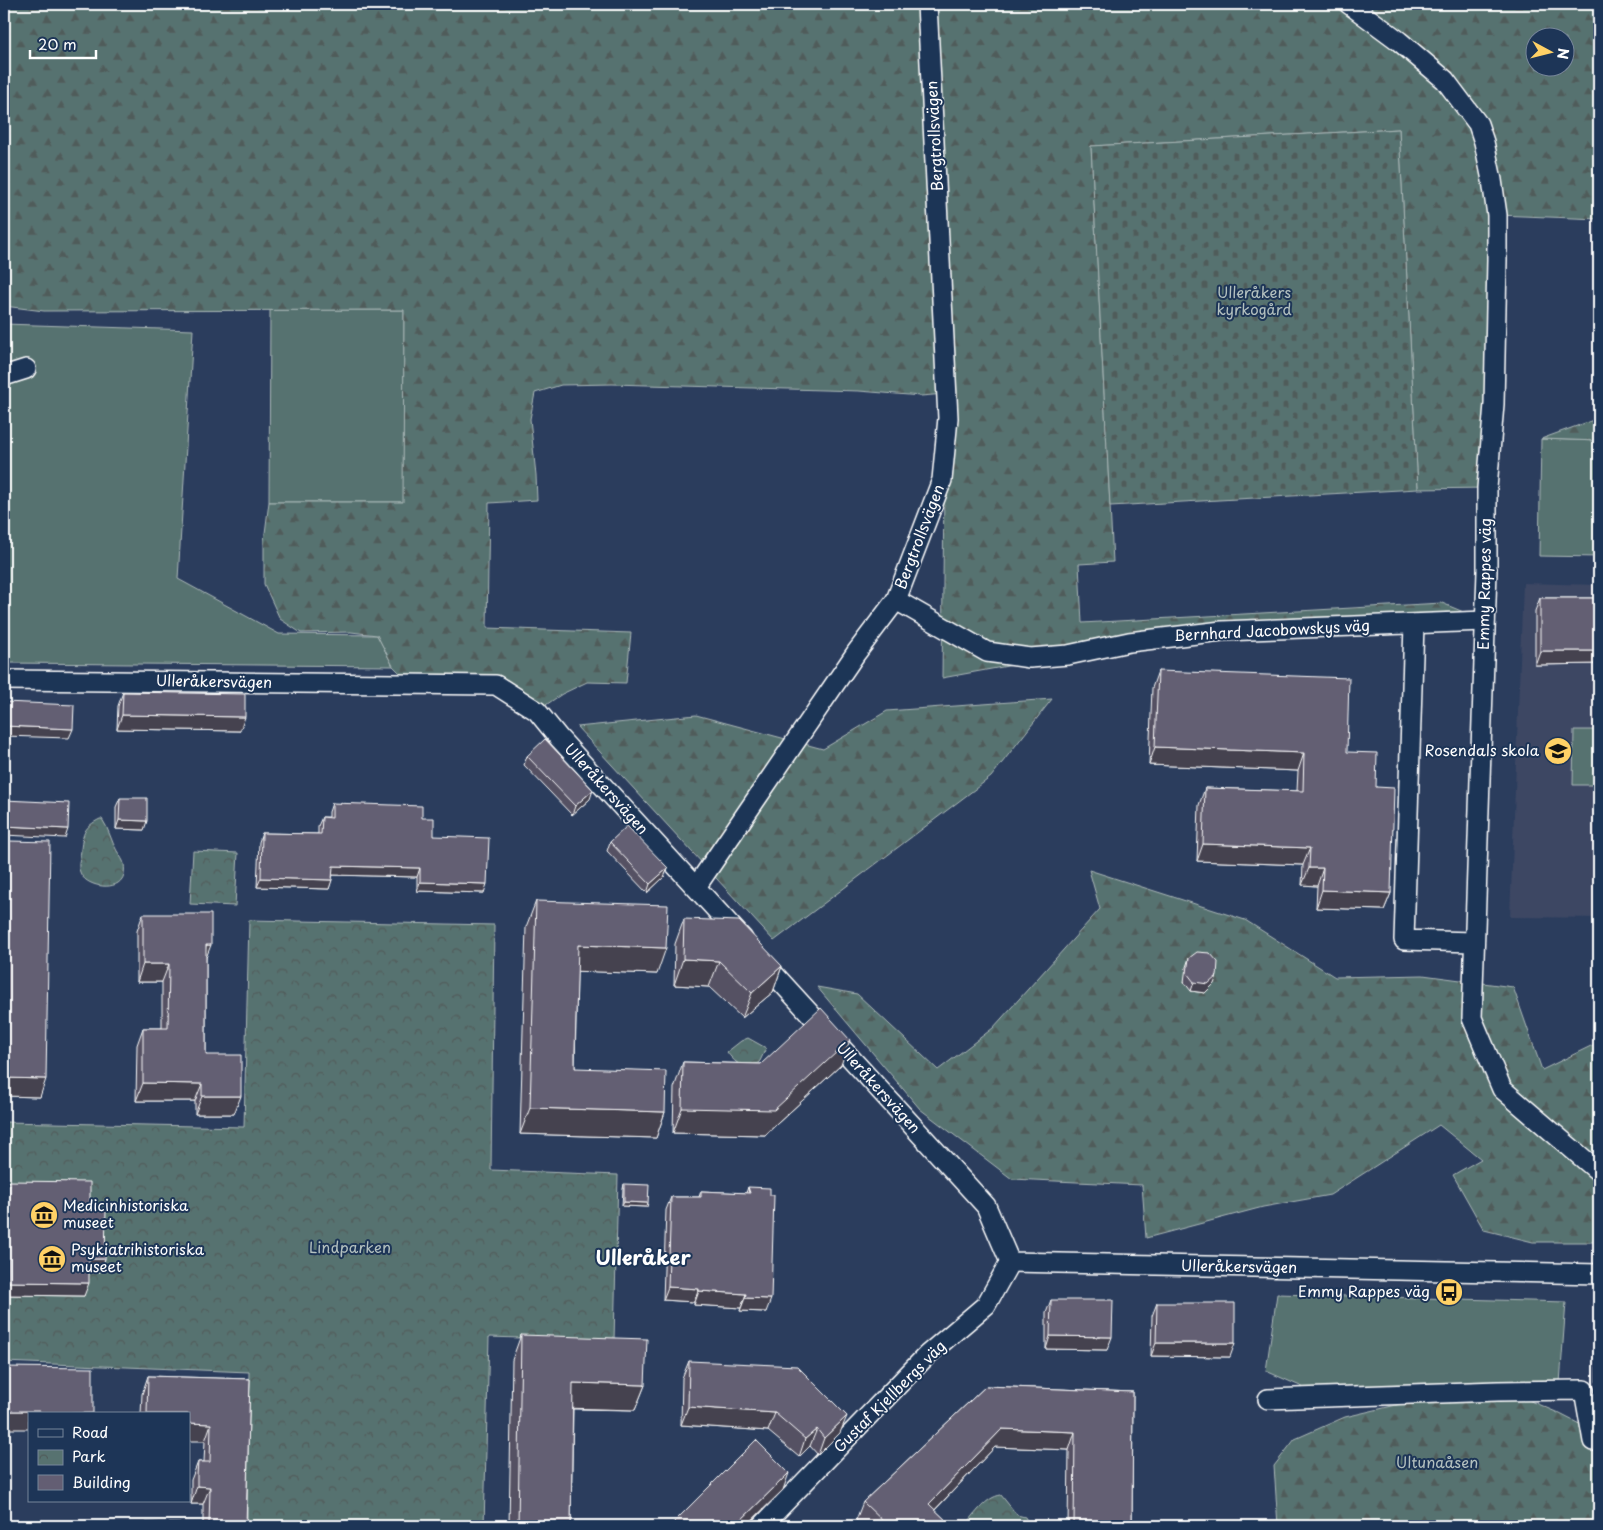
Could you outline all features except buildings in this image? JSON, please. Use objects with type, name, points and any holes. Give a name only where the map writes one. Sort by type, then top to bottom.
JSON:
[{"type":"street","name":"Bergtrollsvägen","points":[[696,887],[856,653],[896,600],[942,480],[948,418],[927,4]]},
{"type":"street","name":"Emmy Rappes väg","points":[[1349,4],[1399,41],[1445,80],[1478,124],[1484,142],[1497,215],[1497,260],[1494,404],[1487,488],[1472,1018],[1502,1089],[1599,1172]]},
{"type":"street","points":[[4,376],[26,369]]},
{"type":"street","name":"Bernhard Jacobowskys väg","points":[[896,600],[987,652],[1030,658],[1068,655],[1130,642],[1222,631],[1484,621]]},
{"type":"street","points":[[1414,624],[1404,940],[1473,942]]},
{"type":"street","name":"Ulleråkersvägen","points":[[4,680],[496,684],[537,711],[559,738],[986,1206],[1010,1262],[1599,1274]]},
{"type":"street","name":"Gustaf Kjellbergs väg","points":[[762,1526],[927,1355],[986,1305],[1010,1262]]},
{"type":"street","points":[[1268,1399],[1584,1390],[1593,1441],[1599,1441]]},
{"type":"shaded area","name":"Rosendals skola","points":[[1523,583],[1599,585],[1599,918],[1510,917]]},
{"type":"green space","points":[[4,4],[1599,4],[1599,219],[1497,215],[1487,488],[1418,489],[1399,129],[1091,146],[1113,562],[1079,564],[1082,623],[1442,603],[1485,621],[1222,631],[1068,655],[942,678],[945,394],[921,396],[859,391],[612,384],[561,385],[535,393],[530,419],[537,500],[489,503],[487,628],[631,633],[626,683],[587,682],[562,694],[537,711],[496,685],[411,684],[393,666],[377,635],[351,632],[301,633],[280,619],[264,584],[264,541],[269,502],[403,502],[404,310],[44,311],[4,306]]},
{"type":"green space","name":"Ulleråkers kyrkogård","points":[[1399,129],[1418,489],[1110,506],[1091,146]]},
{"type":"green space","points":[[270,310],[404,310],[404,502],[269,502]]},
{"type":"green space","points":[[4,324],[193,330],[178,579],[279,634],[377,635],[393,666],[4,663]]},
{"type":"green space","points":[[1599,418],[1599,441],[1541,439]]},
{"type":"green space","points":[[1541,439],[1599,441],[1599,557],[1539,556]]},
{"type":"green space","points":[[1052,699],[991,777],[774,941],[577,727],[696,715],[823,749],[887,711]]},
{"type":"green space","points":[[1574,730],[1599,730],[1599,785],[1573,785]]},
{"type":"green space","points":[[102,819],[124,865],[122,879],[118,883],[106,886],[100,886],[87,881],[79,869],[85,831]]},
{"type":"green space","points":[[193,851],[238,853],[235,906],[190,904]]},
{"type":"green space","points":[[1089,870],[1245,920],[1335,977],[1423,975],[1513,987],[1542,1070],[1599,1042],[1599,1242],[1533,1242],[1484,1230],[1453,1175],[1481,1159],[1439,1125],[1330,1195],[1263,1207],[1146,1238],[1142,1185],[1012,1179],[920,1109],[817,987],[857,994],[938,1070],[993,1028],[1100,909]]},
{"type":"green space","name":"Lindparken","points":[[249,920],[494,925],[491,1170],[618,1175],[614,1341],[489,1337],[484,1526],[247,1526],[249,1372],[4,1362],[4,1122],[244,1127]]},
{"type":"green space","points":[[748,1038],[766,1048],[760,1061],[752,1068],[738,1063],[727,1052]]},
{"type":"green space","points":[[1277,1294],[1566,1302],[1560,1383],[1307,1389],[1266,1371]]},
{"type":"green space","name":"Ultunaåsen","points":[[1418,1400],[1528,1400],[1599,1434],[1599,1526],[1278,1526],[1274,1466],[1295,1439],[1345,1417]]},
{"type":"green space","points":[[1001,1495],[1017,1515],[1025,1517],[1030,1526],[966,1525],[986,1502]]},
{"type":"place","name":"Rosendals skola","points":[[1558,751]]},
{"type":"place","name":"Medicinhistoriska museet","points":[[44,1215]]},
{"type":"place","name":"Psykiatrihistoriska museet","points":[[52,1259]]},
{"type":"place","name":"Emmy Rappes väg","points":[[1449,1292]]},
{"type":"district","name":"Ulleråker","points":[[643,1258]]}]
